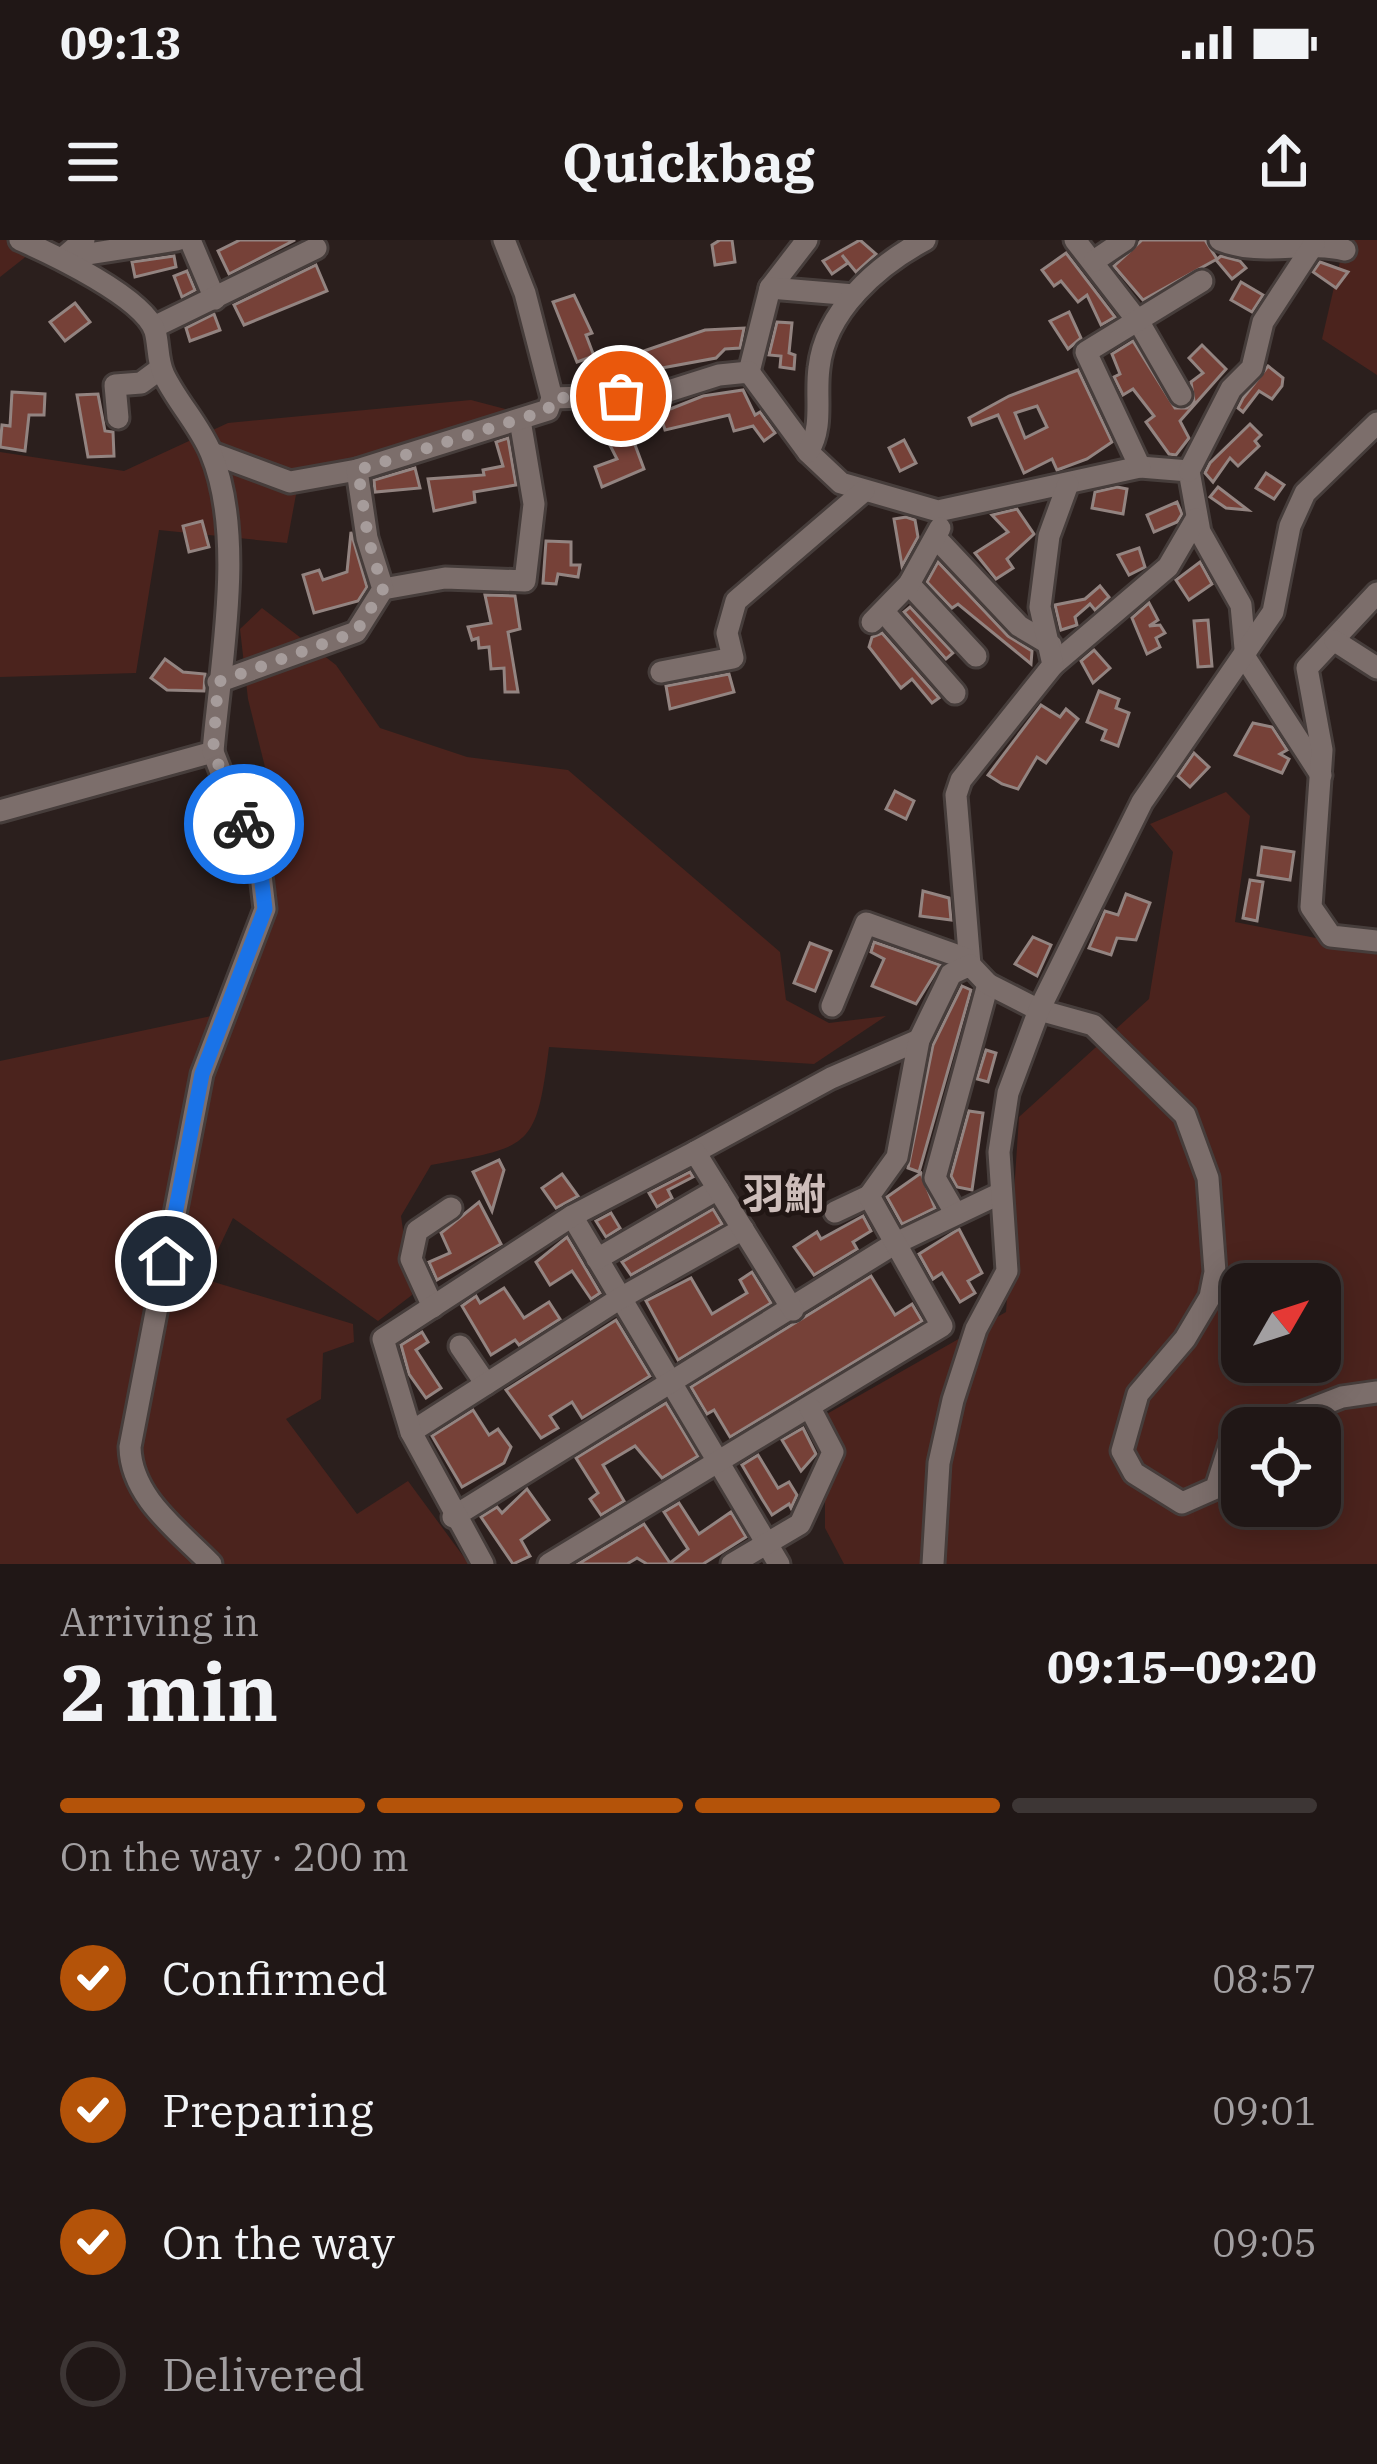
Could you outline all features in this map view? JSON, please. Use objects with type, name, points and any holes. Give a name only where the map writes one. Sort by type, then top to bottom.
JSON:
[{"type":"street","points":[[20,240],[62,258],[139,310],[154,328],[160,369],[212,453],[229,548],[227,632],[213,752],[261,874],[265,909],[202,1074],[130,1447],[130,1469],[140,1490],[211,1564]]},
{"type":"street","points":[[62,258],[84,240]]},
{"type":"street","points":[[62,258],[177,240]]},
{"type":"street","points":[[190,240],[215,299]]},
{"type":"street","points":[[212,453],[290,482],[358,470],[548,410],[552,398],[525,293],[503,240]]},
{"type":"street","points":[[749,372],[770,288],[807,240]]},
{"type":"street","points":[[808,452],[818,436],[819,364],[854,295],[880,267],[925,240]]},
{"type":"street","points":[[1075,240],[1140,324],[1180,395]]},
{"type":"street","points":[[1094,261],[1125,240]]},
{"type":"street","points":[[1220,240],[1247,247],[1314,244],[1345,250]]},
{"type":"street","points":[[1314,244],[1263,322],[1252,368],[1231,388],[1189,472],[1196,519],[1241,605],[1246,658],[1322,775]]},
{"type":"street","points":[[154,328],[316,248]]},
{"type":"street","points":[[1139,467],[1086,352],[1140,324],[1202,281]]},
{"type":"street","points":[[770,288],[854,295]]},
{"type":"street","points":[[118,418],[115,386],[141,382],[160,369]]},
{"type":"street","points":[[552,398],[656,394],[749,372]]},
{"type":"street","points":[[749,372],[808,452],[841,483],[946,510],[1018,490],[1139,467],[1189,472]]},
{"type":"street","points":[[218,682],[356,632],[383,589],[446,578],[525,581],[533,504],[520,420]]},
{"type":"street","points":[[933,1564],[939,1463],[953,1400],[976,1329],[1007,1271],[999,1152],[1008,1093],[1039,1010],[1142,802],[1246,658],[1273,612],[1290,526],[1304,494],[1377,423]]},
{"type":"street","points":[[358,470],[368,538],[383,589]]},
{"type":"street","points":[[1052,655],[1040,607],[1049,536],[1068,484]]},
{"type":"street","points":[[661,672],[733,658],[727,633],[736,602],[865,491]]},
{"type":"street","points":[[946,510],[937,539],[910,584],[878,617],[955,693]]},
{"type":"street","points":[[968,962],[956,795],[961,780],[1052,655],[1168,567],[1196,519]]},
{"type":"street","points":[[937,539],[1052,655]]},
{"type":"street","points":[[910,584],[976,656]]},
{"type":"street","points":[[1377,593],[1307,668],[1322,775],[1311,907],[1331,936],[1377,941]]},
{"type":"street","points":[[1335,640],[1377,668]]},
{"type":"street","points":[[0,811],[213,752]]},
{"type":"street","points":[[832,1006],[866,923],[968,962],[988,984],[1039,1010],[1093,1024],[1185,1115],[1208,1178],[1215,1272],[1210,1297],[1185,1339],[1138,1394],[1122,1451],[1134,1474],[1182,1503],[1216,1488],[1221,1471]]},
{"type":"street","points":[[835,1212],[869,1196],[897,1156],[919,1040],[951,974],[968,962]]},
{"type":"street","points":[[954,1211],[935,1178],[988,984]]},
{"type":"street","points":[[483,1564],[453,1517],[411,1432],[383,1340],[572,1216],[831,1078],[919,1040]]},
{"type":"street","points":[[695,1152],[793,1310]]},
{"type":"street","points":[[597,1259],[718,1189]]},
{"type":"street","points":[[453,1517],[894,1244],[954,1211],[1001,1193]]},
{"type":"street","points":[[549,1564],[942,1326],[869,1196]]},
{"type":"street","points":[[433,1307],[411,1258],[417,1231],[452,1208]]},
{"type":"street","points":[[572,1216],[779,1564]]},
{"type":"street","points":[[411,1432],[620,1299],[743,1229]]},
{"type":"street","points":[[460,1346],[486,1384]]},
{"type":"street","points":[[1316,1407],[1377,1392]]},
{"type":"street","points":[[732,1564],[800,1524],[833,1452],[810,1408]]},
{"type":"shaded area","points":[[0,240],[47,240],[0,277]]},
{"type":"shaded area","points":[[1345,240],[1377,240],[1377,375],[1322,339]]},
{"type":"shaded area","points":[[471,400],[509,410],[498,428],[300,473],[287,543],[159,530],[136,673],[0,677],[0,452],[124,471],[228,423]]},
{"type":"shaded area","points":[[262,608],[336,665],[380,728],[467,757],[568,770],[780,952],[786,1000],[829,1023],[886,1016],[814,1064],[549,1047],[539,1106],[523,1138],[490,1153],[431,1165],[401,1216],[412,1295],[378,1321],[233,1218],[204,1279],[353,1324],[354,1342],[323,1353],[321,1399],[286,1419],[357,1514],[408,1481],[469,1564],[0,1564],[0,1061],[216,1015],[246,978],[269,783],[248,699],[240,629]]},
{"type":"shaded area","points":[[1226,792],[1250,816],[1235,922],[1377,950],[1377,1564],[844,1564],[825,1528],[825,1415],[1006,1312],[1019,1117],[1149,999],[1173,852],[1150,824]]},
{"type":"building","points":[[240,240],[295,240],[229,274],[218,251]]},
{"type":"building","points":[[732,240],[735,262],[715,265],[712,245]]},
{"type":"building","points":[[860,240],[876,254],[856,272],[842,255],[848,263],[832,274],[823,261]]},
{"type":"building","points":[[1142,240],[1205,240],[1217,259],[1143,300],[1114,266]]},
{"type":"building","points":[[1066,253],[1115,317],[1101,325],[1087,295],[1078,302],[1061,281],[1054,286],[1042,270]]},
{"type":"building","points":[[174,256],[176,267],[135,277],[132,262]]},
{"type":"building","points":[[1221,256],[1240,261],[1246,268],[1232,279],[1216,260]]},
{"type":"building","points":[[1320,262],[1348,272],[1336,288],[1313,272]]},
{"type":"building","points":[[316,265],[327,291],[244,325],[234,305]]},
{"type":"building","points":[[187,271],[195,290],[182,297],[174,276]]},
{"type":"building","points":[[1241,282],[1263,295],[1252,312],[1231,300]]},
{"type":"building","points":[[574,295],[592,333],[586,335],[594,356],[577,362],[553,302]]},
{"type":"building","points":[[75,303],[90,322],[65,341],[50,322]]},
{"type":"building","points":[[1069,312],[1081,338],[1068,349],[1050,321]]},
{"type":"building","points":[[214,314],[220,330],[190,341],[186,328]]},
{"type":"building","points":[[777,322],[792,323],[789,353],[795,355],[794,369],[780,367],[781,356],[769,355]]},
{"type":"building","points":[[744,328],[740,348],[725,349],[716,358],[640,372],[635,354],[705,330]]},
{"type":"building","points":[[1133,341],[1175,408],[1187,408],[1194,401],[1191,382],[1203,373],[1189,358],[1202,345],[1226,369],[1180,421],[1189,438],[1176,455],[1169,454],[1146,422],[1154,416],[1133,389],[1123,395],[1114,377],[1120,374],[1112,354]]},
{"type":"building","points":[[1268,366],[1283,378],[1282,386],[1272,399],[1259,391],[1243,412],[1238,408],[1243,398]]},
{"type":"building","points":[[1078,370],[1112,442],[1087,459],[1057,470],[1052,459],[1024,473],[998,415],[972,425],[969,418],[1009,396]],"holes":[[[1037,406],[1047,427],[1025,438],[1015,413]]]},
{"type":"building","points":[[743,390],[755,415],[760,412],[775,433],[764,441],[753,426],[734,431],[729,415],[665,430],[660,413],[703,396]]},
{"type":"building","points":[[12,392],[45,394],[44,415],[29,415],[25,451],[0,447],[2,425],[10,426]]},
{"type":"building","points":[[98,394],[105,431],[113,432],[114,456],[88,457],[77,395]]},
{"type":"building","points":[[620,411],[634,423],[628,426],[644,469],[602,487],[595,467],[617,459],[594,414]]},
{"type":"building","points":[[1250,424],[1261,435],[1255,441],[1259,446],[1238,466],[1230,458],[1213,482],[1205,473],[1210,463]]},
{"type":"building","points":[[508,438],[516,485],[474,492],[475,502],[434,511],[428,479],[484,475],[483,470],[503,466],[496,442]]},
{"type":"building","points":[[904,440],[916,463],[900,471],[889,448]]},
{"type":"building","points":[[415,468],[420,488],[375,492],[374,480]]},
{"type":"building","points":[[1266,473],[1284,485],[1274,499],[1256,488]]},
{"type":"building","points":[[1218,487],[1248,510],[1226,508],[1210,497]]},
{"type":"building","points":[[1127,489],[1123,514],[1092,508],[1095,492]]},
{"type":"building","points":[[1177,502],[1182,514],[1177,522],[1154,532],[1147,515]]},
{"type":"building","points":[[1017,509],[1034,534],[1007,559],[1013,568],[996,579],[975,553],[1008,532],[992,515]]},
{"type":"building","points":[[894,519],[915,520],[918,537],[902,566]]},
{"type":"building","points":[[202,521],[209,547],[189,552],[183,526]]},
{"type":"building","points":[[351,532],[367,587],[358,601],[314,613],[303,575],[319,570],[323,580],[347,572]]},
{"type":"building","points":[[546,541],[571,542],[571,565],[580,565],[578,577],[558,574],[556,584],[543,583]]},
{"type":"building","points":[[1139,548],[1145,567],[1129,575],[1118,555]]},
{"type":"building","points":[[938,562],[1008,636],[1032,651],[1031,664],[958,604],[952,608],[927,582]]},
{"type":"building","points":[[1200,562],[1212,584],[1189,600],[1176,580]]},
{"type":"building","points":[[1100,586],[1109,597],[1095,610],[1090,604],[1075,617],[1077,625],[1061,630],[1055,605],[1085,599]]},
{"type":"building","points":[[485,595],[515,596],[520,629],[508,632],[518,692],[505,692],[504,668],[491,669],[489,647],[479,648],[478,638],[472,640],[468,627],[491,623]]},
{"type":"building","points":[[1149,603],[1158,620],[1149,626],[1160,625],[1165,633],[1156,638],[1160,647],[1147,654],[1132,618]]},
{"type":"building","points":[[910,607],[953,653],[946,659],[904,612]]},
{"type":"building","points":[[1208,620],[1212,666],[1198,667],[1194,621]]},
{"type":"building","points":[[882,633],[939,698],[932,703],[912,679],[901,688],[869,647],[872,637]]},
{"type":"building","points":[[1094,650],[1110,668],[1093,683],[1081,661]]},
{"type":"building","points":[[165,659],[183,672],[205,674],[204,691],[167,690],[151,678]]},
{"type":"building","points":[[729,674],[734,692],[670,709],[666,686]]},
{"type":"building","points":[[1099,691],[1119,699],[1116,708],[1129,713],[1118,746],[1102,740],[1106,730],[1087,722]]},
{"type":"building","points":[[1041,705],[1060,717],[1066,709],[1078,719],[1046,763],[1037,757],[1018,789],[1002,784],[988,775]]},
{"type":"building","points":[[1253,723],[1272,727],[1287,750],[1280,754],[1289,759],[1282,773],[1235,755]]},
{"type":"building","points":[[1194,753],[1209,767],[1190,787],[1178,776]]},
{"type":"building","points":[[895,791],[914,801],[906,819],[886,809]]},
{"type":"building","points":[[1262,847],[1294,852],[1290,880],[1258,875]]},
{"type":"building","points":[[1250,880],[1263,882],[1257,921],[1243,918]]},
{"type":"building","points":[[923,891],[949,898],[951,920],[920,916]]},
{"type":"building","points":[[1126,894],[1150,903],[1136,940],[1117,938],[1111,955],[1089,948],[1105,911],[1118,915]]},
{"type":"building","points":[[1033,937],[1051,945],[1037,976],[1015,964]]},
{"type":"building","points":[[874,942],[940,965],[916,1004],[872,986],[884,959],[871,952]]},
{"type":"building","points":[[810,943],[831,951],[815,991],[794,983]]},
{"type":"building","points":[[962,986],[971,990],[919,1172],[908,1168],[933,1045]]},
{"type":"building","points":[[986,1050],[996,1053],[988,1082],[977,1079]]},
{"type":"building","points":[[969,1111],[983,1113],[972,1190],[957,1187],[951,1176]]},
{"type":"building","points":[[499,1160],[504,1170],[492,1211],[473,1172]]},
{"type":"building","points":[[690,1172],[693,1177],[668,1190],[672,1198],[657,1207],[649,1193]]},
{"type":"building","points":[[921,1173],[935,1208],[902,1224],[887,1197]]},
{"type":"building","points":[[562,1174],[578,1196],[556,1208],[542,1188]]},
{"type":"building","points":[[479,1202],[501,1244],[437,1280],[429,1262],[450,1253],[441,1233]]},
{"type":"building","points":[[713,1209],[722,1224],[631,1275],[622,1262]]},
{"type":"building","points":[[611,1213],[620,1228],[606,1237],[596,1221]]},
{"type":"building","points":[[863,1216],[871,1231],[853,1242],[857,1249],[814,1275],[794,1247],[817,1232],[821,1239]]},
{"type":"building","points":[[959,1229],[982,1273],[968,1281],[975,1293],[960,1302],[942,1273],[933,1279],[919,1254]]},
{"type":"building","points":[[567,1237],[600,1293],[591,1299],[572,1271],[550,1285],[536,1262]]},
{"type":"building","points":[[752,1272],[771,1303],[678,1360],[646,1301],[691,1278],[712,1314],[747,1293],[740,1280]]},
{"type":"building","points":[[871,1276],[895,1315],[912,1304],[922,1321],[730,1437],[714,1410],[707,1414],[691,1387]]},
{"type":"building","points":[[504,1288],[524,1318],[549,1302],[560,1319],[519,1345],[515,1340],[491,1355],[462,1306],[476,1296],[480,1303]]},
{"type":"building","points":[[616,1320],[650,1376],[582,1418],[572,1402],[550,1416],[558,1428],[541,1438],[506,1390]]},
{"type":"building","points":[[422,1332],[428,1342],[416,1350],[441,1388],[426,1398],[409,1374],[401,1345]]},
{"type":"building","points":[[666,1403],[698,1456],[662,1478],[635,1446],[603,1465],[624,1501],[601,1515],[590,1499],[598,1493],[576,1458]]},
{"type":"building","points":[[473,1410],[489,1435],[498,1429],[511,1447],[504,1463],[462,1487],[432,1436]]},
{"type":"building","points":[[803,1428],[816,1454],[801,1471],[782,1440]]},
{"type":"building","points":[[758,1455],[778,1488],[789,1482],[797,1495],[791,1508],[789,1504],[772,1515],[762,1499],[742,1465]]},
{"type":"building","points":[[527,1489],[549,1520],[521,1540],[530,1556],[513,1564],[481,1517],[497,1507],[502,1513]]},
{"type":"building","points":[[679,1503],[699,1534],[731,1512],[746,1537],[703,1564],[647,1564],[637,1558],[627,1564],[578,1564],[644,1524],[670,1563],[688,1549],[664,1512]]},
{"type":"way so far","points":[[244,824],[213,752],[218,682],[356,632],[383,589],[368,538],[358,470],[548,410],[552,398],[621,396]]},
{"type":"district","name":"羽鮒","points":[[784,1193]]},
{"type":"route","points":[[166,1261],[202,1074],[265,909],[261,874],[244,824]]}]
